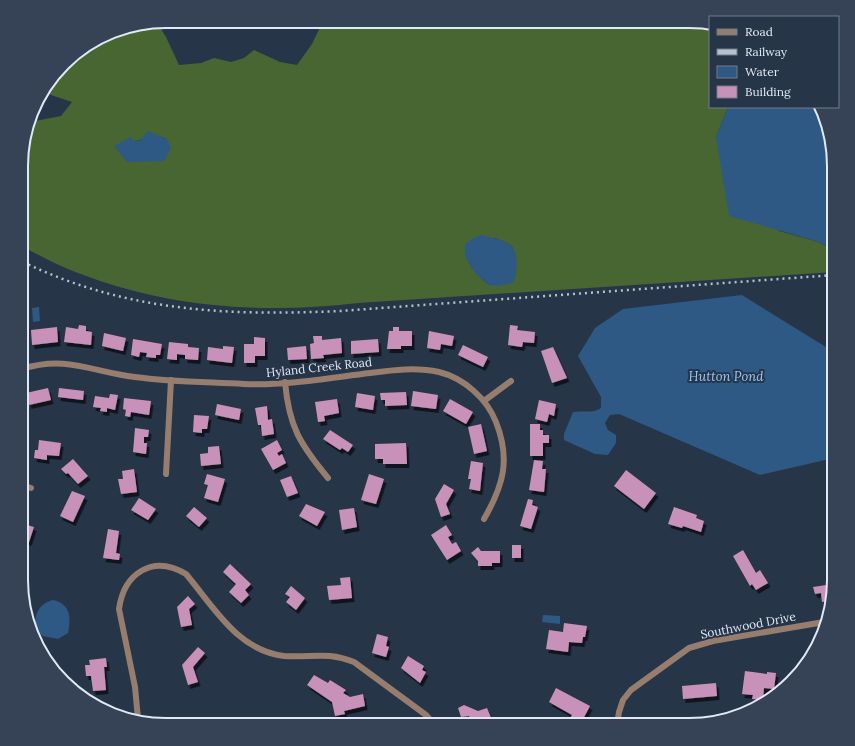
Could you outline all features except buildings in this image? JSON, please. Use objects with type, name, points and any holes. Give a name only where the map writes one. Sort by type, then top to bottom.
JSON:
[{"type":"street","name":"Hyland Creek Road","points":[[28,368],[52,362],[69,363],[117,374],[171,380],[250,384],[285,382],[406,369],[441,373],[458,379],[472,389],[484,401],[494,417],[501,434],[505,452],[501,486],[484,519]]},
{"type":"street","points":[[166,474],[171,380]]},
{"type":"street","points":[[484,401],[511,381]]},
{"type":"street","points":[[285,382],[289,412],[295,431],[304,448],[328,478]]},
{"type":"street","points":[[138,715],[135,687],[119,609],[121,597],[126,586],[134,577],[154,566],[164,565],[176,568],[186,574],[236,634],[250,644],[267,652],[284,656],[325,654],[343,657],[354,662],[429,718]]},
{"type":"street","name":"Southwood Drive","points":[[618,718],[621,706],[631,690],[689,648],[713,641],[820,623]]},
{"type":"green space","points":[[160,28],[179,65],[201,63],[214,58],[231,62],[244,58],[254,50],[280,62],[297,65],[312,44],[320,28],[698,28],[709,29],[709,108],[728,108],[716,137],[779,231],[819,242],[827,247],[827,272],[322,306],[251,308],[181,301],[112,285],[78,273],[28,250],[28,166],[29,148],[35,122],[61,116],[72,102],[48,93],[62,75],[89,51],[122,35],[148,29]],"holes":[[[159,136],[167,139],[164,161],[146,161],[134,141]],[[495,238],[509,244],[513,248],[489,285],[479,276],[469,263],[465,244]]]},
{"type":"water","points":[[728,108],[814,108],[820,122],[827,157],[827,247],[819,242],[729,216],[716,137]]},
{"type":"water","points":[[148,131],[167,139],[171,148],[164,161],[127,162],[114,146],[131,137],[134,141],[141,140]]},
{"type":"water","points":[[481,235],[503,241],[512,247],[515,252],[517,262],[516,274],[513,283],[497,286],[489,285],[475,273],[465,256],[465,244]]},
{"type":"water","name":"Hutton Pond","points":[[742,295],[827,348],[827,460],[760,475],[619,414],[610,415],[605,423],[608,430],[616,435],[616,443],[608,455],[595,454],[564,440],[564,434],[573,412],[598,410],[601,408],[601,397],[578,356],[595,328],[623,309]]},
{"type":"water","points":[[39,307],[40,321],[33,322],[32,308]]},
{"type":"water","points":[[53,600],[59,602],[68,612],[68,633],[58,639],[43,636],[39,633],[35,624],[36,615],[40,607]]},
{"type":"water","points":[[543,615],[560,616],[560,624],[542,622]]},
{"type":"railway","points":[[28,264],[62,279],[139,301],[217,311],[257,312],[340,311],[827,276]]}]
